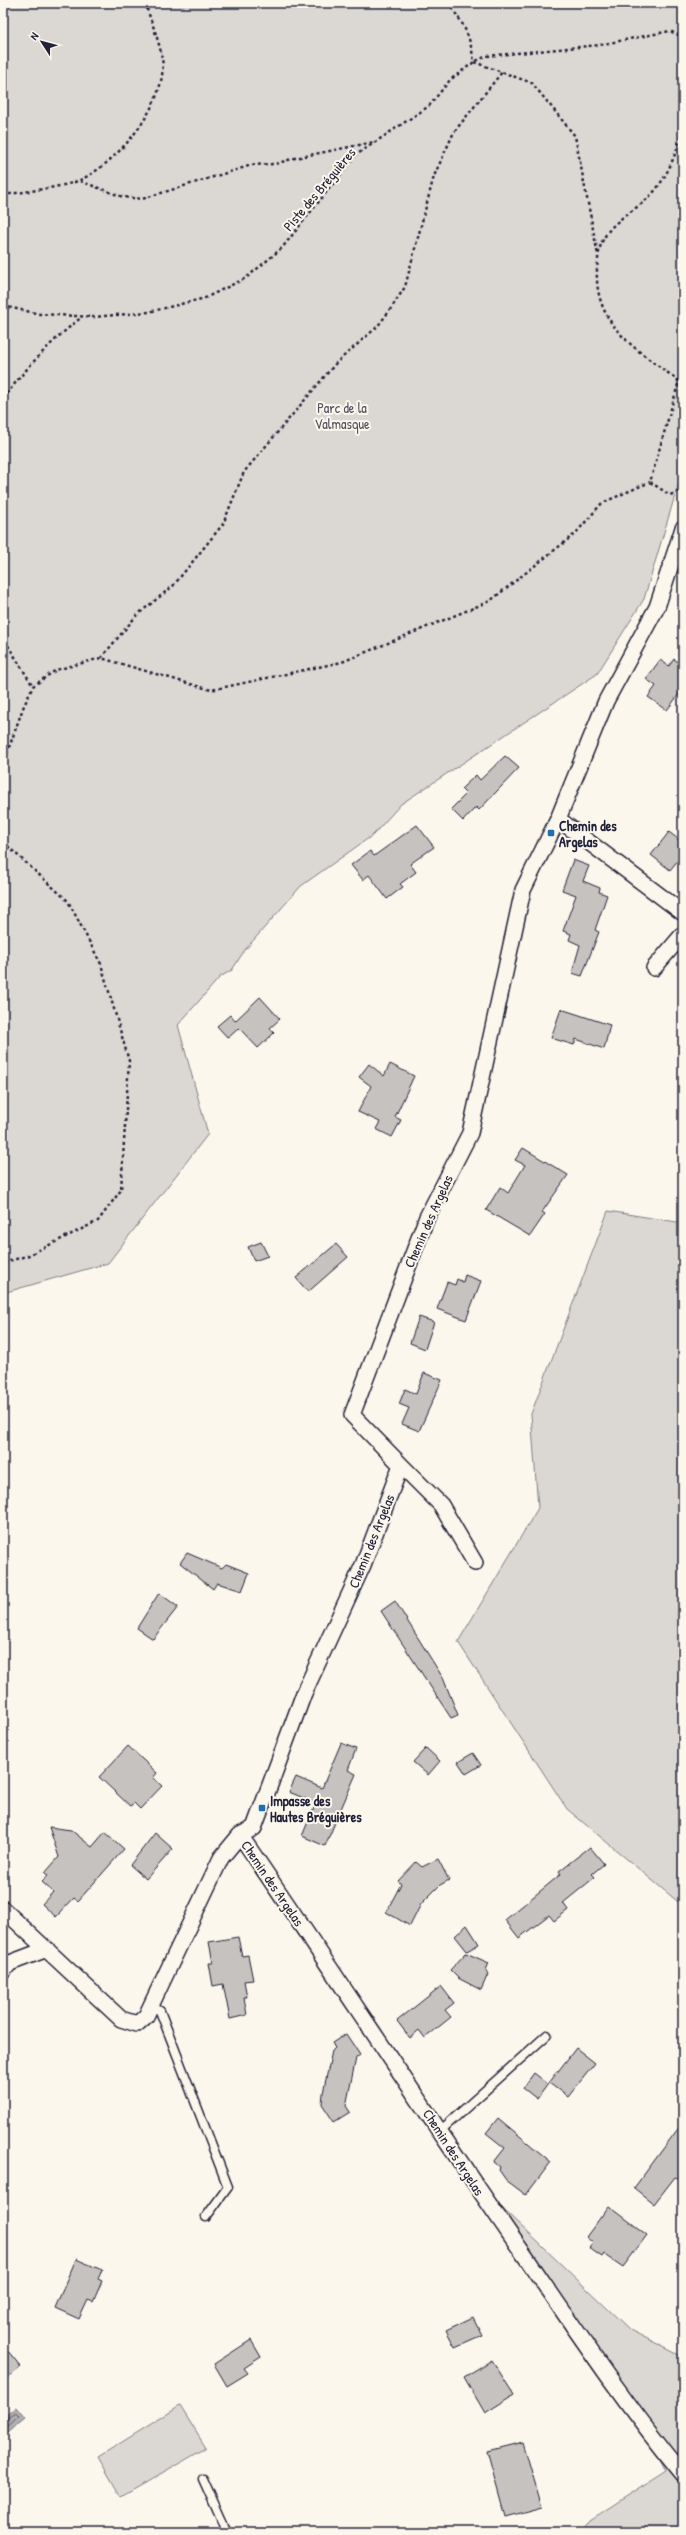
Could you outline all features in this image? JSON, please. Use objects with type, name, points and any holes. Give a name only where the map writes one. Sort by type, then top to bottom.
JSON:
[{"type":"street","name":"Chemin des Argelas","points":[[683,528],[657,607],[606,701],[558,819],[523,890],[470,1133],[427,1217],[352,1415],[401,1465],[363,1565],[304,1693],[254,1828],[240,1835],[634,2415],[683,2474]]},
{"type":"street","points":[[558,819],[683,913]]},
{"type":"street","points":[[654,968],[683,934]]},
{"type":"street","points":[[401,1465],[441,1505],[475,1562]]},
{"type":"street","points":[[3,1909],[121,2019],[137,2024],[146,2016],[221,1858],[240,1835]]},
{"type":"street","points":[[3,1971],[10,1963],[47,1949]]},
{"type":"lane","points":[[151,2005],[160,2011],[228,2188],[206,2217]]},
{"type":"lane","points":[[440,2131],[548,2035]]},
{"type":"lane","points":[[203,2479],[226,2532]]},
{"type":"path","points":[[3,195],[80,181],[113,160],[153,106],[161,80],[162,59],[145,3]]},
{"type":"path","points":[[448,3],[461,20],[470,38],[474,62],[532,83],[575,136],[598,256],[597,282],[601,306],[613,327],[679,381],[650,482]]},
{"type":"path","name":"Piste des Bréguières","points":[[3,306],[40,314],[82,317],[149,312],[205,298],[246,278],[282,248],[356,155],[429,106],[450,80],[474,62],[487,56],[599,45],[670,31],[683,37]]},
{"type":"path","points":[[101,658],[137,615],[173,586],[223,524],[244,472],[336,363],[377,327],[398,298],[405,287],[434,176],[454,132],[502,72]]},
{"type":"path","points":[[598,256],[604,237],[624,215],[650,196],[666,177],[683,131]]},
{"type":"path","points":[[80,181],[123,197],[142,199],[252,165],[276,164],[295,158],[377,142]]},
{"type":"path","points":[[3,399],[16,382],[65,330],[82,317]]},
{"type":"path","points":[[3,765],[23,708],[33,686],[56,670],[101,658],[211,690],[342,662],[490,601],[575,534],[602,503],[650,482]]},
{"type":"path","points":[[650,482],[670,495],[683,490]]},
{"type":"path","points":[[3,616],[6,625],[7,644],[33,686]]},
{"type":"path","points":[[3,842],[68,901],[101,964],[129,1061],[120,1190],[98,1221],[29,1255],[3,1263]]},
{"type":"green space","name":"Parc de la Valmasque","points":[[3,3],[683,3],[683,469],[644,599],[597,674],[401,804],[373,835],[301,886],[244,951],[232,970],[220,977],[178,1025],[208,1134],[108,1263],[3,1293]]},
{"type":"green space","points":[[608,1211],[683,1223],[683,1906],[567,1809],[458,1642],[538,1508],[531,1414]]},
{"type":"green space","points":[[459,2167],[630,2330],[683,2357],[683,2532],[581,2532],[590,2520],[666,2471],[636,2412]]},
{"type":"green space","points":[[180,2406],[206,2448],[121,2497],[98,2457]]},
{"type":"water","points":[[16,2407],[25,2418],[3,2436],[3,2418]]},
{"type":"building","points":[[674,659],[683,666],[683,689],[667,710],[648,697],[656,686],[646,679],[660,660],[669,666]]},
{"type":"building","points":[[505,756],[519,768],[479,810],[476,807],[463,821],[451,809],[466,794],[461,789],[476,775],[480,780]]},
{"type":"building","points":[[417,825],[434,847],[410,864],[416,872],[400,884],[403,887],[387,899],[369,875],[363,880],[351,865],[370,851],[374,856]]},
{"type":"building","points":[[669,832],[683,843],[683,854],[670,870],[651,855]]},
{"type":"building","points":[[573,860],[589,866],[583,881],[600,888],[599,892],[607,895],[595,930],[599,932],[582,976],[572,973],[580,945],[569,940],[571,934],[563,931],[576,895],[562,890]]},
{"type":"building","points":[[260,997],[280,1019],[270,1028],[274,1033],[258,1048],[239,1028],[228,1038],[217,1026],[230,1015],[235,1021]]},
{"type":"building","points":[[561,1009],[610,1025],[604,1049],[576,1039],[574,1045],[551,1038]]},
{"type":"building","points":[[369,1064],[384,1076],[390,1064],[414,1076],[395,1117],[401,1120],[392,1137],[376,1129],[380,1122],[358,1112],[371,1086],[359,1077]]},
{"type":"building","points":[[523,1148],[568,1175],[542,1212],[545,1214],[530,1236],[486,1210],[500,1187],[508,1193],[525,1165],[515,1160]]},
{"type":"building","points":[[261,1242],[268,1256],[254,1261],[248,1247]]},
{"type":"building","points":[[336,1244],[348,1257],[308,1292],[296,1278]]},
{"type":"building","points":[[465,1275],[481,1281],[466,1320],[437,1309],[447,1282],[455,1285],[457,1279],[463,1282]]},
{"type":"building","points":[[419,1317],[434,1322],[425,1349],[410,1343]]},
{"type":"building","points":[[424,1373],[442,1380],[419,1431],[402,1424],[409,1408],[399,1404],[405,1389],[416,1394]]},
{"type":"building","points":[[187,1553],[222,1568],[226,1564],[249,1573],[242,1591],[217,1583],[213,1589],[180,1563]]},
{"type":"building","points":[[159,1593],[178,1607],[153,1639],[137,1628]]},
{"type":"building","points":[[395,1601],[443,1678],[458,1715],[451,1718],[381,1611]]},
{"type":"building","points":[[341,1743],[356,1749],[348,1770],[356,1774],[325,1846],[302,1836],[316,1803],[289,1792],[296,1777],[322,1788]]},
{"type":"building","points":[[128,1746],[157,1773],[153,1778],[162,1786],[140,1809],[134,1803],[130,1806],[99,1777]]},
{"type":"building","points":[[426,1748],[440,1761],[428,1775],[413,1762]]},
{"type":"building","points":[[473,1753],[481,1765],[466,1774],[458,1762]]},
{"type":"building","points":[[49,1827],[71,1830],[92,1847],[105,1832],[124,1849],[78,1901],[74,1898],[56,1917],[42,1904],[53,1892],[42,1882],[48,1875],[45,1873],[59,1857]]},
{"type":"building","points":[[155,1833],[173,1849],[146,1879],[130,1865]]},
{"type":"building","points":[[590,1847],[604,1864],[592,1874],[595,1877],[563,1903],[568,1910],[554,1921],[549,1915],[519,1938],[505,1920],[561,1874],[559,1871]]},
{"type":"building","points":[[438,1859],[449,1880],[440,1885],[421,1904],[410,1926],[386,1912],[401,1884],[398,1881],[416,1862],[422,1867]]},
{"type":"building","points":[[467,1925],[479,1944],[467,1951],[455,1936]]},
{"type":"building","points":[[238,1937],[242,1956],[248,1955],[253,1980],[244,1981],[247,1997],[244,1997],[247,2015],[230,2019],[223,1984],[213,1986],[209,1963],[213,1963],[209,1942]]},
{"type":"building","points":[[466,1953],[489,1963],[486,1970],[488,1974],[481,1990],[458,1978],[450,1970]]},
{"type":"building","points":[[441,1986],[454,2003],[445,2010],[451,2017],[425,2038],[419,2030],[410,2038],[397,2021]]},
{"type":"building","points":[[346,2034],[360,2055],[356,2058],[346,2106],[350,2112],[334,2122],[322,2104],[323,2093],[332,2051],[335,2048],[332,2043]]},
{"type":"building","points":[[576,2048],[595,2063],[568,2097],[549,2083]]},
{"type":"building","points":[[534,2073],[548,2084],[537,2099],[523,2088]]},
{"type":"building","points":[[498,2118],[551,2162],[526,2195],[506,2180],[499,2170],[500,2167],[494,2162],[505,2148],[486,2133]]},
{"type":"building","points":[[683,2122],[683,2183],[675,2177],[654,2204],[634,2188]]},
{"type":"building","points":[[609,2206],[647,2235],[623,2267],[604,2254],[602,2257],[589,2248],[593,2243],[586,2237]]},
{"type":"building","points":[[76,2259],[102,2270],[98,2279],[102,2281],[93,2302],[88,2300],[79,2319],[55,2308]]},
{"type":"building","points":[[473,2317],[482,2335],[455,2347],[446,2330]]},
{"type":"building","points":[[251,2340],[261,2357],[244,2368],[248,2373],[227,2386],[214,2364]]},
{"type":"building","points":[[3,2345],[21,2367],[3,2382]]},
{"type":"building","points":[[492,2360],[514,2395],[485,2413],[464,2377]]},
{"type":"building","points":[[523,2442],[542,2507],[505,2517],[487,2451]]},
{"type":"place","name":"Chemin des Argelas","points":[[551,833]]},
{"type":"place","name":"Impasse des Hautes Bréguières","points":[[262,1808]]}]
